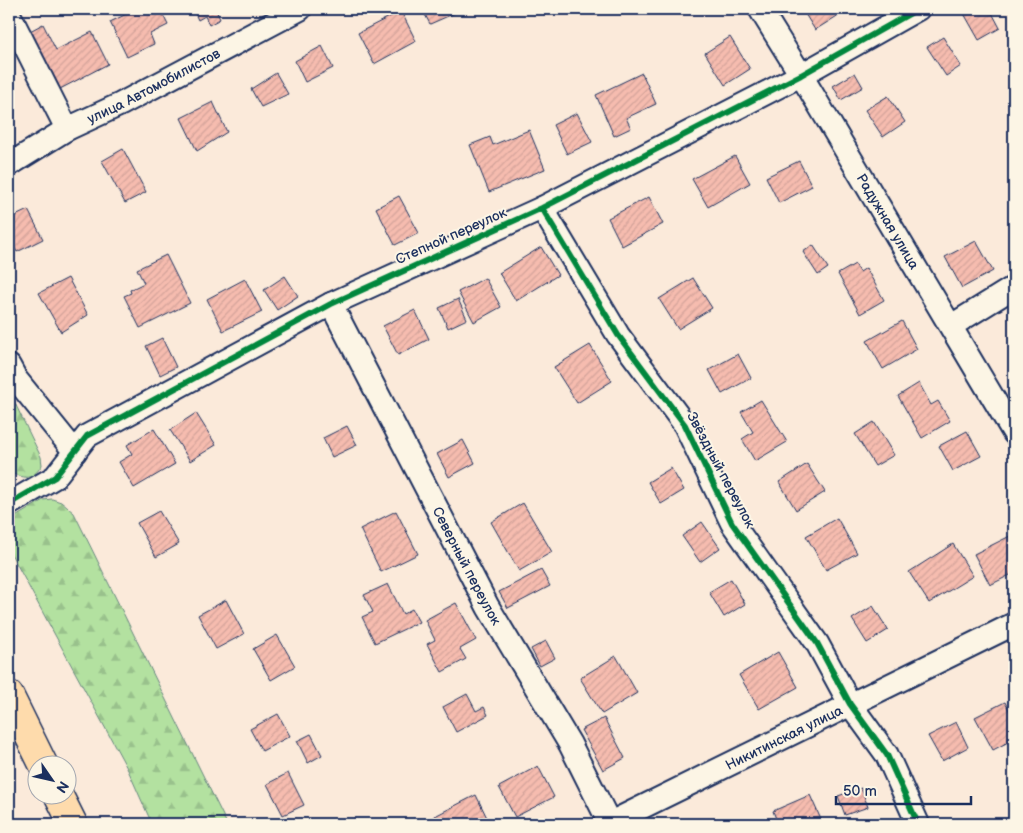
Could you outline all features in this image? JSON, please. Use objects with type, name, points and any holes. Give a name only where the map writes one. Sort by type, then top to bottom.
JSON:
[{"type":"main road","points":[[9,694],[39,756]]},
{"type":"main road","points":[[64,806],[73,824]]},
{"type":"street","name":"улица Автомобилистов","points":[[9,165],[67,129],[121,104],[300,9]]},
{"type":"street","name":"Радужная улица","points":[[760,9],[952,326],[1014,433]]},
{"type":"street","name":"Степной переулок","points":[[9,504],[55,477],[87,436],[330,304],[542,208],[801,75],[918,9]]},
{"type":"street","points":[[9,14],[67,129]]},
{"type":"street","name":"Звёздный переулок","points":[[542,208],[618,335],[685,425],[732,523],[817,643],[850,704],[887,755],[918,824]]},
{"type":"street","points":[[952,326],[1014,287]]},
{"type":"street","name":"Северный переулок","points":[[330,304],[488,607],[570,744],[610,824]]},
{"type":"street","points":[[9,366],[16,379],[74,452]]},
{"type":"street","name":"Никитинская улица","points":[[610,824],[1014,624]]},
{"type":"green space","points":[[9,391],[41,457],[42,465],[38,471],[27,477],[9,473]]},
{"type":"green space","points":[[52,499],[61,502],[74,513],[227,824],[152,824],[128,770],[9,550],[9,521],[43,500]]},
{"type":"building","points":[[137,9],[160,9],[168,25],[150,34],[154,44],[127,57],[110,22]]},
{"type":"building","points":[[193,9],[218,9],[216,10],[220,19],[209,25],[205,16],[198,20]]},
{"type":"building","points":[[422,9],[462,9],[462,10],[430,24]]},
{"type":"building","points":[[802,9],[839,9],[842,13],[815,30]]},
{"type":"building","points":[[990,9],[1000,28],[979,40],[962,10]]},
{"type":"building","points":[[401,11],[416,41],[374,64],[358,33]]},
{"type":"building","points":[[43,24],[56,50],[92,32],[108,64],[60,89],[30,31]]},
{"type":"building","points":[[730,37],[750,69],[725,85],[705,53]]},
{"type":"building","points":[[943,37],[961,66],[946,76],[927,47]]},
{"type":"building","points":[[322,46],[333,68],[305,82],[295,61]]},
{"type":"building","points":[[276,73],[288,94],[261,107],[251,89]]},
{"type":"building","points":[[642,73],[656,104],[626,118],[631,128],[614,136],[596,95]]},
{"type":"building","points":[[855,73],[863,87],[841,100],[833,86]]},
{"type":"building","points":[[888,96],[905,122],[883,137],[865,110]]},
{"type":"building","points":[[213,102],[227,132],[197,151],[181,118]]},
{"type":"building","points":[[577,113],[592,142],[567,154],[553,125]]},
{"type":"building","points":[[529,130],[545,169],[489,192],[470,145],[490,137],[493,145]]},
{"type":"building","points":[[123,149],[146,192],[125,203],[102,161]]},
{"type":"building","points":[[735,156],[750,183],[708,207],[692,179]]},
{"type":"building","points":[[799,161],[812,186],[779,203],[766,177]]},
{"type":"building","points":[[399,196],[419,233],[395,245],[376,208]]},
{"type":"building","points":[[649,197],[663,224],[622,246],[608,218]]},
{"type":"building","points":[[28,210],[43,239],[17,252],[9,237],[9,219]]},
{"type":"building","points":[[976,241],[993,271],[962,288],[945,257]]},
{"type":"building","points":[[813,245],[828,268],[818,275],[803,252]]},
{"type":"building","points":[[541,247],[558,275],[516,301],[499,273]]},
{"type":"building","points":[[166,255],[190,303],[140,328],[124,296],[131,293],[130,290],[144,283],[137,269]]},
{"type":"building","points":[[855,264],[860,272],[866,268],[884,300],[860,314],[838,274]]},
{"type":"building","points":[[285,276],[298,296],[277,310],[264,290]]},
{"type":"building","points":[[68,278],[88,315],[61,332],[39,293]]},
{"type":"building","points":[[485,278],[501,307],[474,322],[458,292]]},
{"type":"building","points":[[693,278],[712,308],[678,329],[659,299]]},
{"type":"building","points":[[245,279],[262,312],[223,331],[207,299]]},
{"type":"building","points":[[458,299],[467,319],[448,328],[439,308]]},
{"type":"building","points":[[415,310],[429,339],[398,355],[383,326]]},
{"type":"building","points":[[902,321],[917,349],[883,369],[867,341]]},
{"type":"building","points":[[162,338],[176,367],[160,375],[146,346]]},
{"type":"building","points":[[590,345],[612,381],[577,403],[554,367]]},
{"type":"building","points":[[738,354],[751,378],[722,394],[709,370]]},
{"type":"building","points":[[919,383],[931,405],[938,401],[950,421],[922,438],[898,396]]},
{"type":"building","points":[[761,400],[787,442],[755,461],[742,439],[753,432],[741,412]]},
{"type":"building","points":[[196,413],[216,445],[190,461],[170,430]]},
{"type":"building","points":[[874,422],[894,455],[875,466],[855,434]]},
{"type":"building","points":[[347,426],[357,445],[332,457],[323,438]]},
{"type":"building","points":[[154,429],[175,464],[134,488],[119,462],[132,454],[127,445]]},
{"type":"building","points":[[967,431],[981,456],[953,471],[939,446]]},
{"type":"building","points":[[463,440],[475,463],[449,477],[437,454]]},
{"type":"building","points":[[807,464],[825,492],[796,510],[779,482]]},
{"type":"building","points":[[671,468],[684,490],[661,504],[648,482]]},
{"type":"building","points":[[523,503],[552,552],[519,571],[491,522]]},
{"type":"building","points":[[159,511],[179,544],[156,557],[137,523]]},
{"type":"building","points":[[396,511],[418,554],[381,572],[360,529]]},
{"type":"building","points":[[837,518],[857,553],[826,570],[806,536]]},
{"type":"building","points":[[702,522],[720,548],[700,562],[682,536]]},
{"type":"building","points":[[1014,534],[1014,573],[990,585],[974,554]]},
{"type":"building","points":[[953,544],[973,576],[929,603],[909,572]]},
{"type":"building","points":[[541,570],[550,586],[508,608],[499,592]]},
{"type":"building","points":[[731,579],[745,604],[724,617],[709,592]]},
{"type":"building","points":[[388,584],[403,614],[412,609],[419,622],[375,643],[362,617],[373,612],[364,595]]},
{"type":"building","points":[[226,600],[244,634],[216,649],[198,615]]},
{"type":"building","points":[[456,603],[476,640],[460,649],[466,659],[442,672],[427,644],[435,640],[425,620]]},
{"type":"building","points":[[873,606],[888,630],[867,643],[852,619]]},
{"type":"building","points":[[277,635],[295,666],[271,680],[253,649]]},
{"type":"building","points":[[546,641],[555,658],[540,666],[531,649]]},
{"type":"building","points":[[778,652],[798,687],[759,709],[739,675]]},
{"type":"building","points":[[616,656],[637,693],[602,714],[580,678]]},
{"type":"building","points":[[467,694],[476,711],[484,707],[488,715],[456,732],[443,707]]},
{"type":"building","points":[[1005,702],[1014,720],[1014,739],[993,750],[975,717]]},
{"type":"building","points":[[278,714],[290,736],[262,751],[250,729]]},
{"type":"building","points":[[604,718],[625,758],[603,770],[581,730]]},
{"type":"building","points":[[956,722],[968,747],[942,761],[928,736]]},
{"type":"building","points":[[311,734],[322,755],[308,763],[297,741]]},
{"type":"building","points":[[538,766],[554,797],[515,817],[499,787]]},
{"type":"building","points":[[288,773],[304,805],[283,815],[267,784]]},
{"type":"building","points":[[861,788],[868,807],[845,815],[838,796]]},
{"type":"building","points":[[476,795],[490,824],[437,824],[433,817]]},
{"type":"building","points":[[810,795],[823,824],[778,824],[773,811]]},
{"type":"cycle path","points":[[9,504],[55,477],[87,436],[331,304],[542,208],[801,75],[918,9]]},
{"type":"cycle path","points":[[542,208],[618,335],[685,425],[732,523],[817,643],[850,704],[887,755],[918,824]]}]
